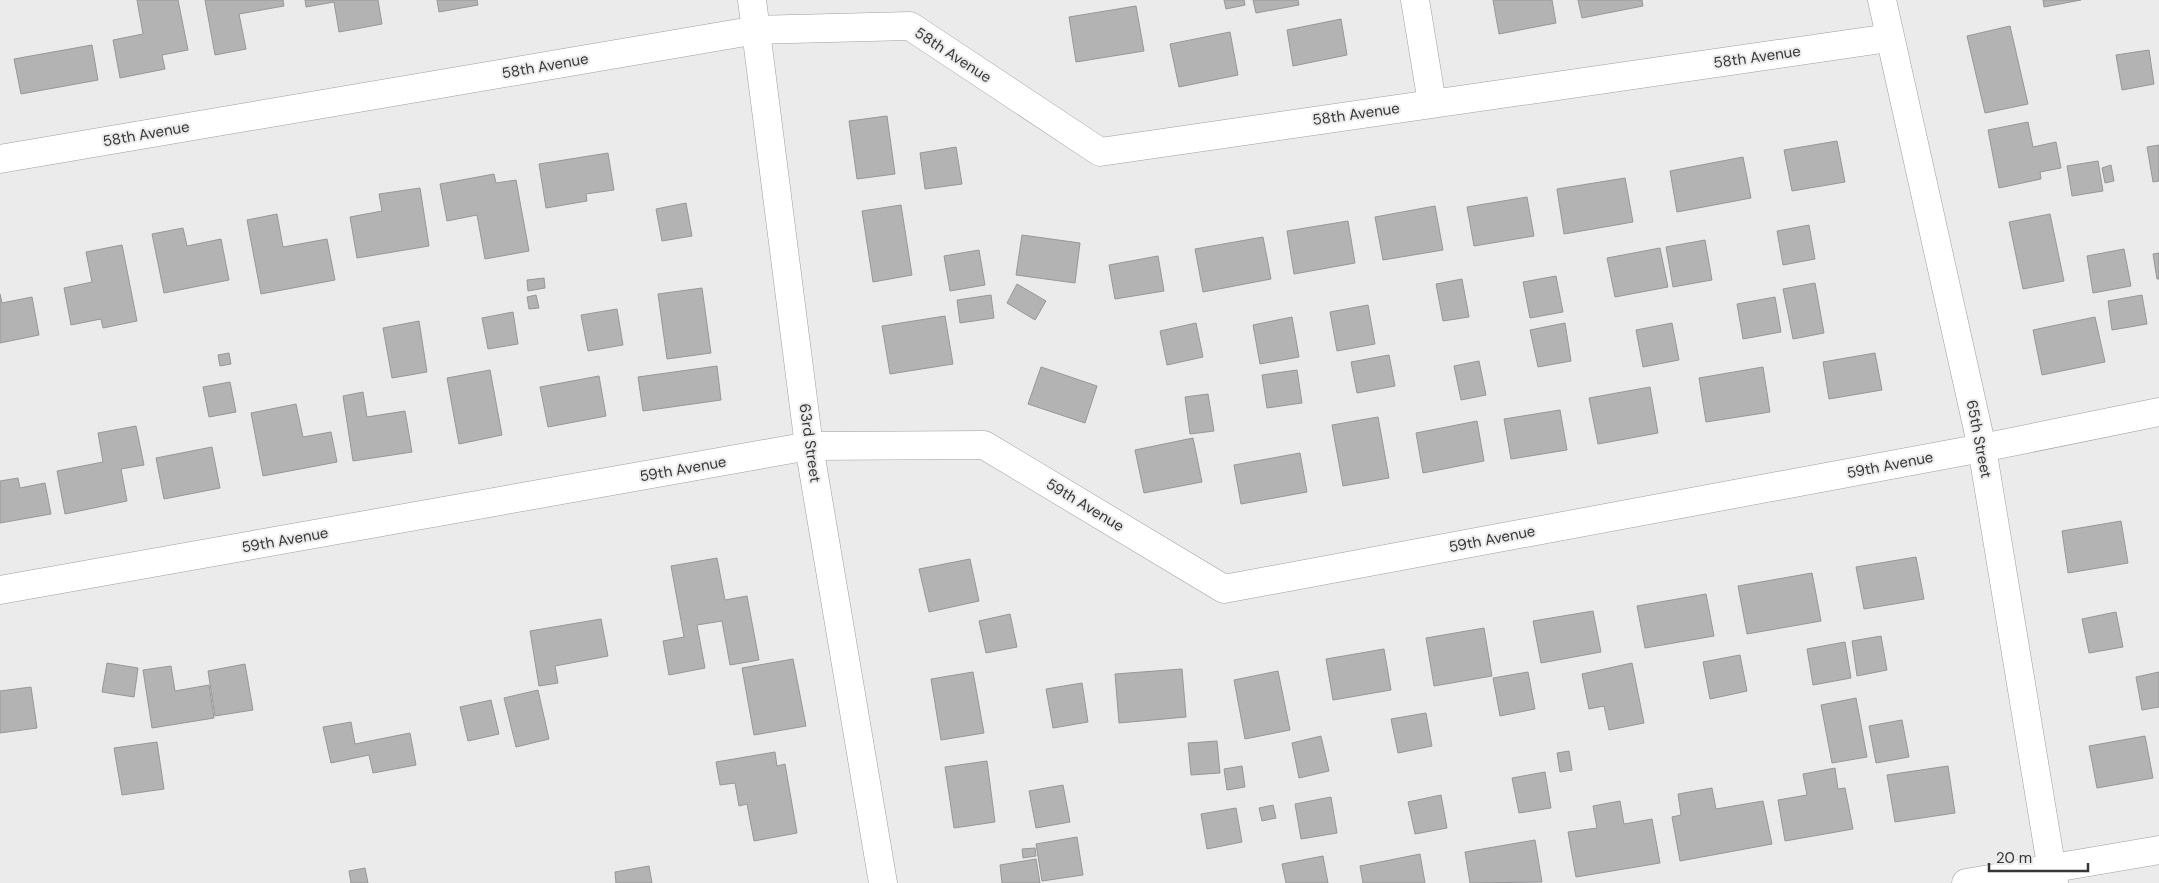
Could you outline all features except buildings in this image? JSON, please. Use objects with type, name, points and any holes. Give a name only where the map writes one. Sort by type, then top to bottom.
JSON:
[{"type":"street","name":"63rd Street","points":[[752,0],[810,446],[883,883]]},
{"type":"street","points":[[1415,0],[1432,103]]},
{"type":"street","name":"65th Street","points":[[1882,0],[1982,448],[2052,876]]},
{"type":"street","name":"58th Avenue","points":[[0,159],[757,30],[910,26],[1100,152],[1889,38]]},
{"type":"street","name":"59th Avenue","points":[[0,590],[810,446],[984,445],[1224,589],[1982,448],[2159,412]]},
{"type":"street","points":[[1966,883],[2052,876],[2159,850]]}]
